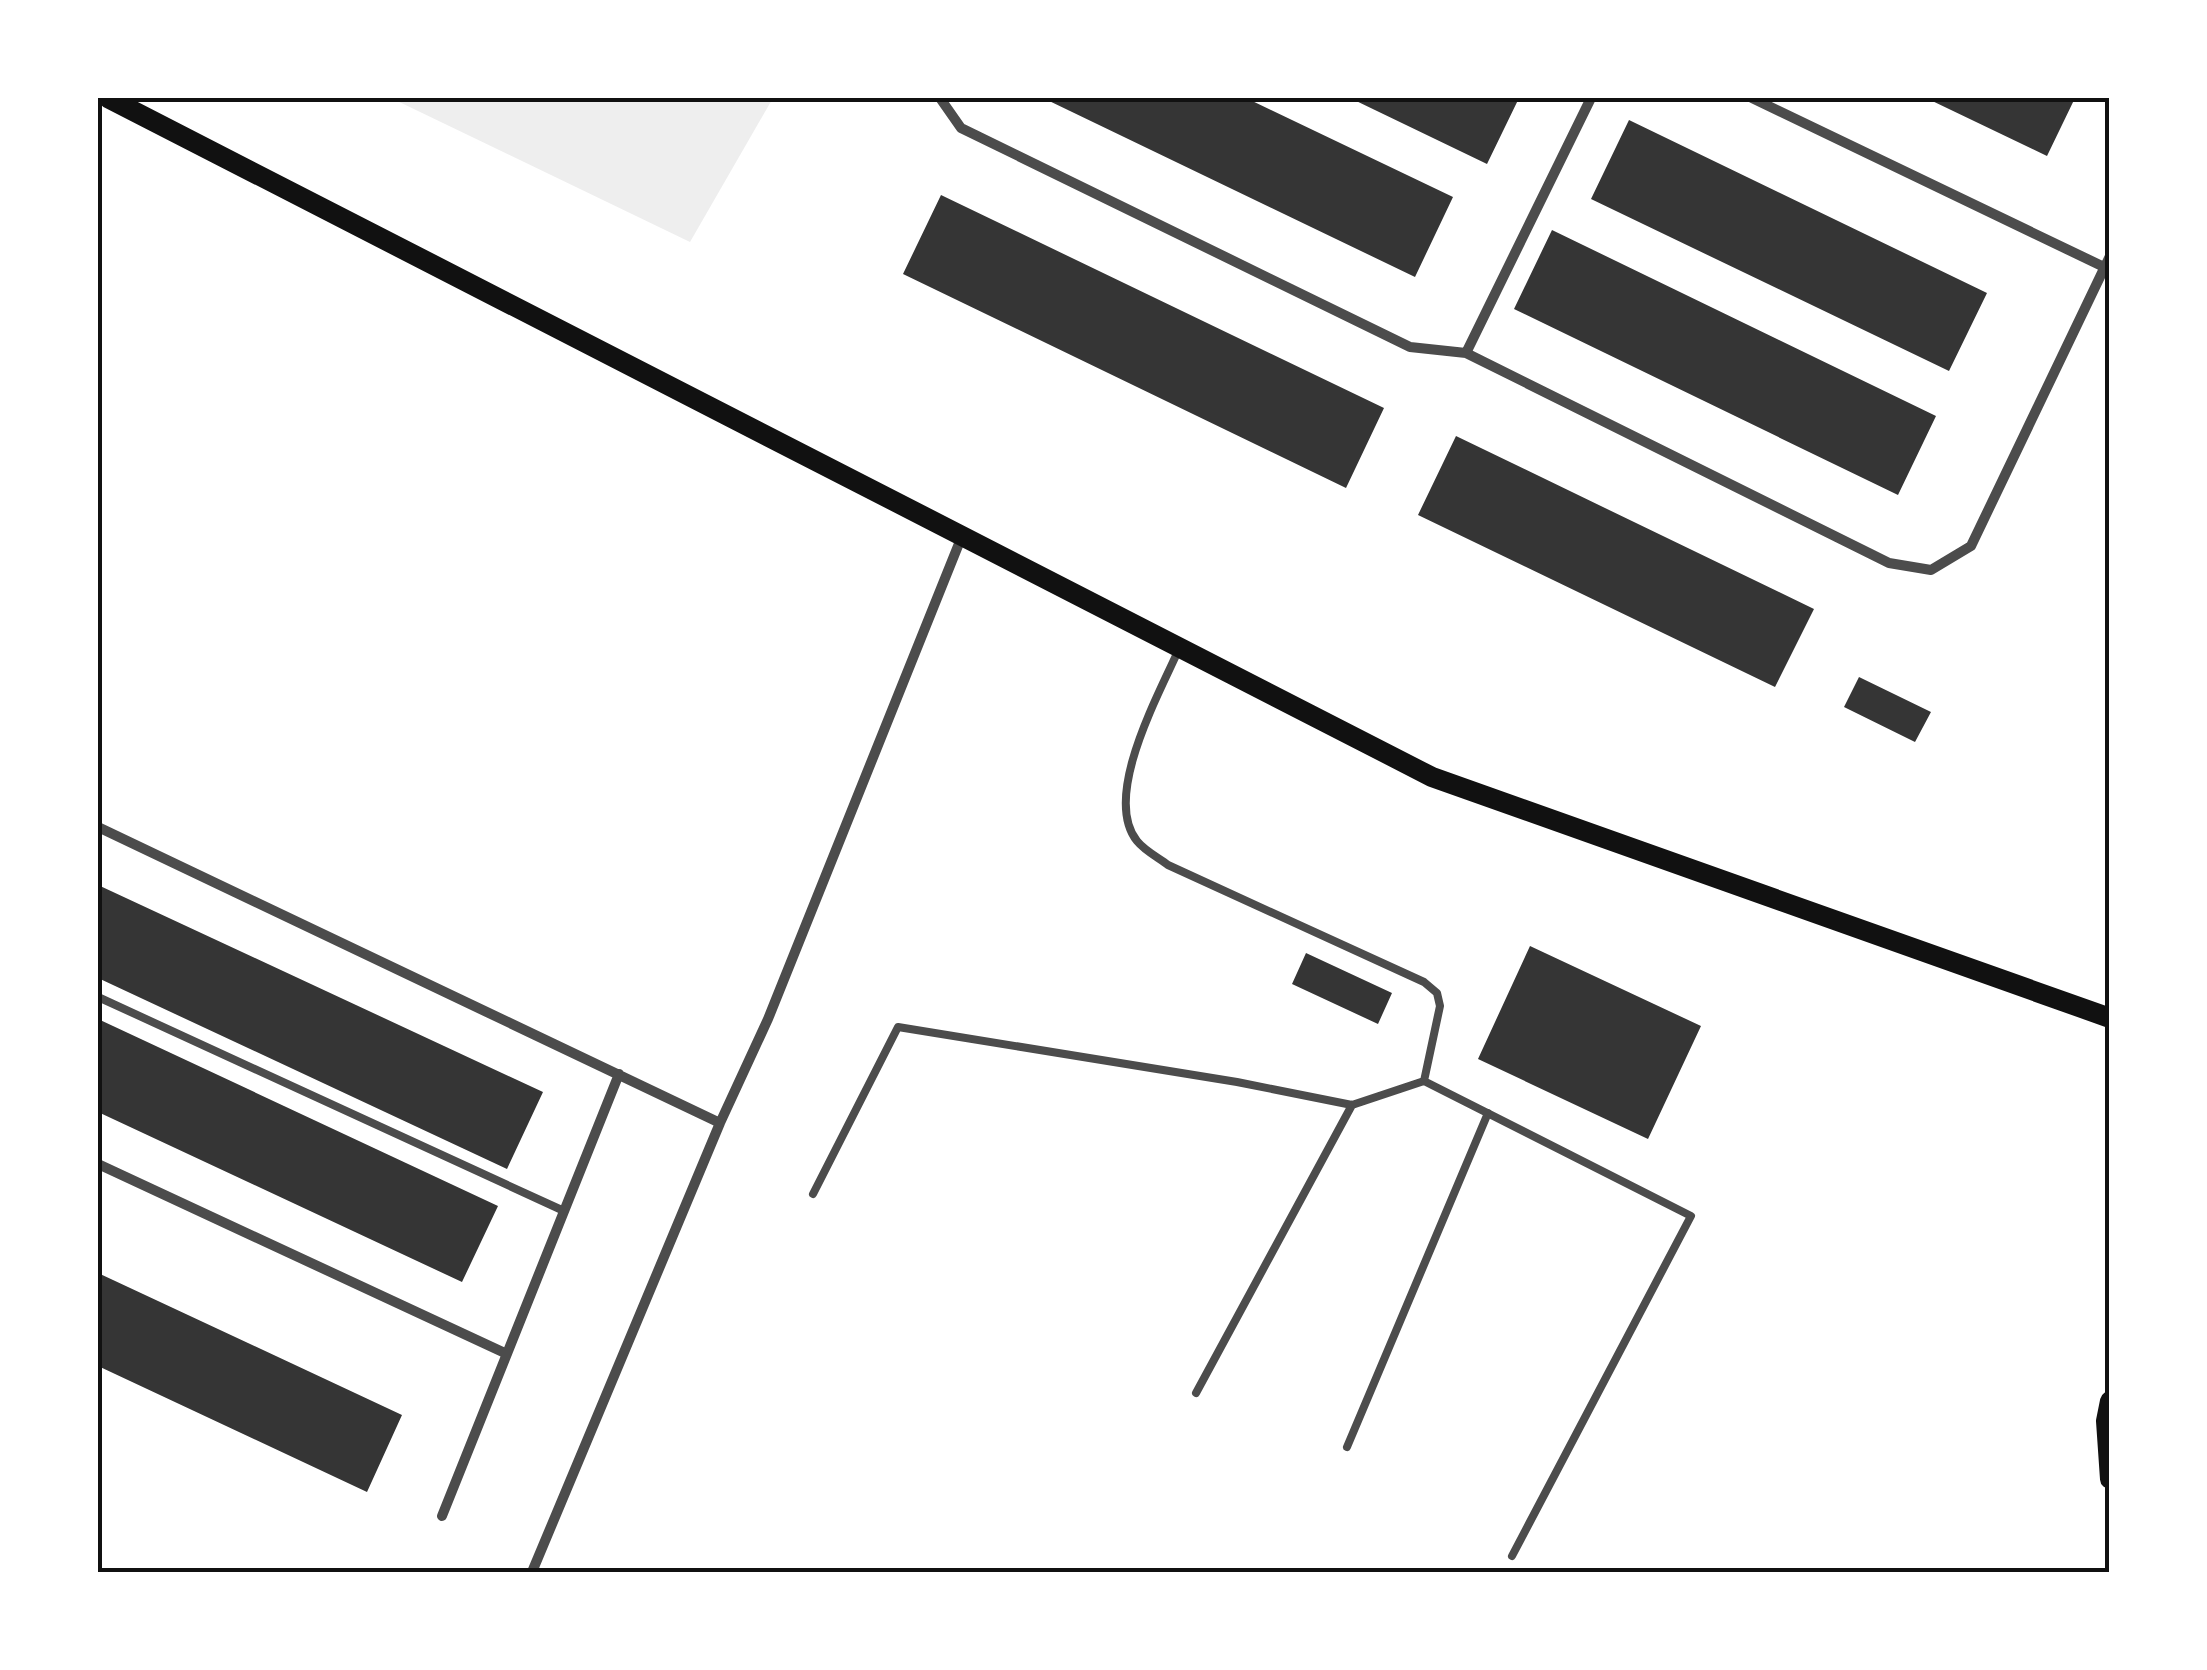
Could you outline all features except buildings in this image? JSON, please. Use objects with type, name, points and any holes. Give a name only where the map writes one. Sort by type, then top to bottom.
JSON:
[{"type":"main road","points":[[108,98],[1432,777],[2110,1018]]},
{"type":"main road","points":[[2110,1401],[2106,1421],[2110,1479]]},
{"type":"street","points":[[940,98],[961,128],[1410,348],[1466,354],[1889,563],[1931,570],[1971,546],[2107,261],[1752,98]]},
{"type":"street","points":[[1466,354],[1591,98]]},
{"type":"street","points":[[532,1572],[720,1123],[768,1020],[962,536]]},
{"type":"street","points":[[98,827],[720,1123]]},
{"type":"street","points":[[442,1516],[619,1074]]},
{"type":"street","points":[[98,1164],[507,1354]]},
{"type":"lane","points":[[1180,647],[1130,761],[1125,801],[1136,840],[1168,866],[1424,982],[1437,993],[1440,1006],[1424,1082]]},
{"type":"lane","points":[[98,997],[564,1211]]},
{"type":"lane","points":[[814,1194],[898,1027],[1236,1082],[1352,1105],[1424,1082],[1691,1216],[1512,1556]]},
{"type":"lane","points":[[1196,1393],[1352,1105]]},
{"type":"lane","points":[[1347,1447],[1488,1114]]},
{"type":"shaded area","points":[[391,98],[773,98],[690,242]]}]
